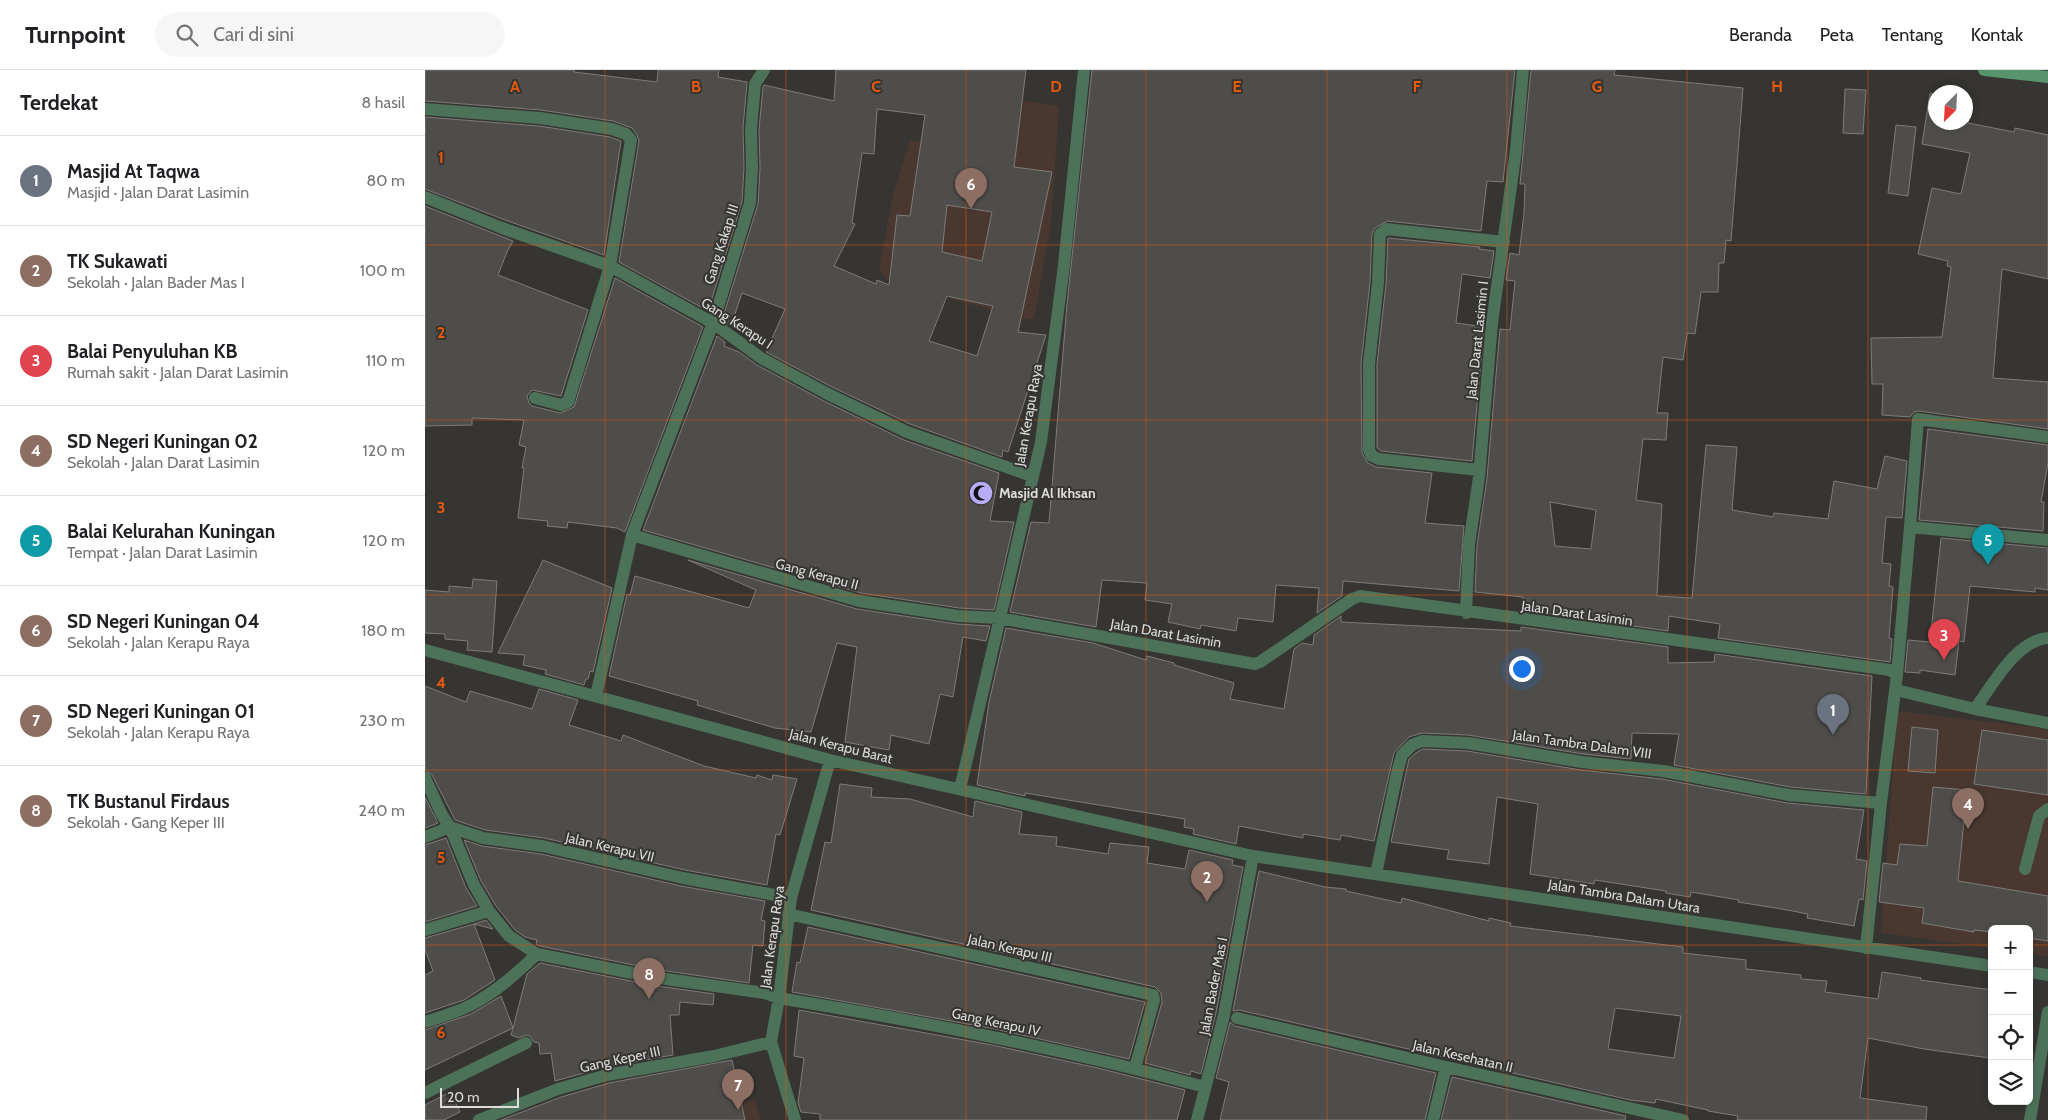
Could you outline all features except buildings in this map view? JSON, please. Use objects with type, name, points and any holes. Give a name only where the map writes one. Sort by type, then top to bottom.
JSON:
[{"type":"street","name":"Gang Kakap III","points":[[596,696],[633,535],[713,323],[750,203],[752,168],[751,129],[755,84],[765,70]]},
{"type":"street","name":"Jalan Kerapu Raya","points":[[960,790],[1041,442],[1047,408],[1085,70]]},
{"type":"street","name":"Jalan Darat Lasimin I","points":[[1466,613],[1469,545],[1479,470],[1492,323],[1516,150],[1523,70]]},
{"type":"street","points":[[1983,70],[2048,77]]},
{"type":"street","points":[[425,109],[540,118],[613,129],[626,134],[631,140],[610,266],[567,402],[561,405],[535,398]]},
{"type":"street","name":"Gang Kerapu I","points":[[425,197],[501,228],[610,266],[713,323],[761,358],[828,394],[907,432],[1032,476]]},
{"type":"street","points":[[1479,470],[1379,459],[1372,456],[1369,450],[1369,364],[1378,283],[1380,234],[1386,229],[1504,242]]},
{"type":"street","points":[[1866,948],[1881,803],[1896,690],[1918,419],[2048,437]]},
{"type":"street","points":[[1909,528],[2048,540]]},
{"type":"street","name":"Gang Kerapu II","points":[[633,535],[859,601],[958,616],[999,618]]},
{"type":"street","name":"Jalan Darat Lasimin","points":[[999,618],[1255,664],[1356,597],[1890,670],[1897,675]]},
{"type":"street","points":[[1975,709],[2014,655],[2041,639],[2048,638]]},
{"type":"street","name":"Jalan Kerapu Barat","points":[[425,650],[830,760],[1253,856]]},
{"type":"street","points":[[1896,690],[1975,709],[2048,723]]},
{"type":"street","name":"Jalan Tambra Dalam VIII","points":[[1376,874],[1402,756],[1412,745],[1421,742],[1468,743],[1582,762],[1663,771],[1789,795],[1881,803]]},
{"type":"street","name":"Jalan Kerapu Raya","points":[[795,1120],[771,1042],[779,998],[791,898],[830,760]]},
{"type":"street","points":[[425,778],[442,815],[450,827],[474,885],[489,911],[509,936],[537,954],[492,992],[471,1005],[425,1022]]},
{"type":"street","points":[[2025,869],[2039,816],[2048,809]]},
{"type":"street","points":[[425,837],[450,827]]},
{"type":"street","name":"Jalan Kerapu VII","points":[[450,827],[483,838],[542,846],[683,878],[791,898]]},
{"type":"street","name":"Jalan Tambra Dalam Utara","points":[[1253,856],[1988,965]]},
{"type":"street","name":"Jalan Bader Mas I","points":[[1197,1120],[1224,1014],[1253,856]]},
{"type":"street","points":[[425,930],[489,911]]},
{"type":"street","name":"Jalan Kerapu III","points":[[788,914],[1153,995],[1154,1000],[1135,1068]]},
{"type":"street","name":"Gang Kerapu IV","points":[[537,954],[652,977],[765,993],[779,998],[989,1035],[1205,1086]]},
{"type":"street","points":[[2033,973],[2048,975]]},
{"type":"street","points":[[2030,1120],[2048,1012]]},
{"type":"street","name":"Jalan Kesehatan II","points":[[1237,1018],[1446,1068],[1683,1120]]},
{"type":"street","name":"Gang Keper III","points":[[479,1120],[558,1089],[607,1075],[714,1056],[771,1042]]},
{"type":"street","points":[[425,1093],[526,1043]]},
{"type":"street","points":[[1433,1120],[1446,1068]]},
{"type":"shaded area","points":[[989,95],[1059,106],[1051,224],[1034,319],[1022,319],[887,280],[879,269],[893,195],[910,140],[978,152]]},
{"type":"shaded area","points":[[1897,711],[2048,729],[2048,956],[2033,954],[2033,925],[1988,925],[1988,947],[1881,933]]},
{"type":"shaded area","points":[[754,1099],[761,1120],[685,1120]]},
{"type":"place","name":"SD Negeri Kuningan 04","points":[[971,209]]},
{"type":"place","name":"Masjid Al Ikhsan","points":[[981,493]]},
{"type":"place","name":"Balai Kelurahan Kuningan","points":[[1988,565]]},
{"type":"place","name":"Balai Penyuluhan KB","points":[[1944,660]]},
{"type":"place","name":"Masjid At Taqwa","points":[[1833,735]]},
{"type":"place","name":"SD Negeri Kuningan 02","points":[[1968,829]]},
{"type":"place","name":"TK Sukawati","points":[[1207,902]]},
{"type":"place","name":"TK Bustanul Firdaus","points":[[649,999]]},
{"type":"place","name":"SD Negeri Kuningan 01","points":[[738,1110]]}]
